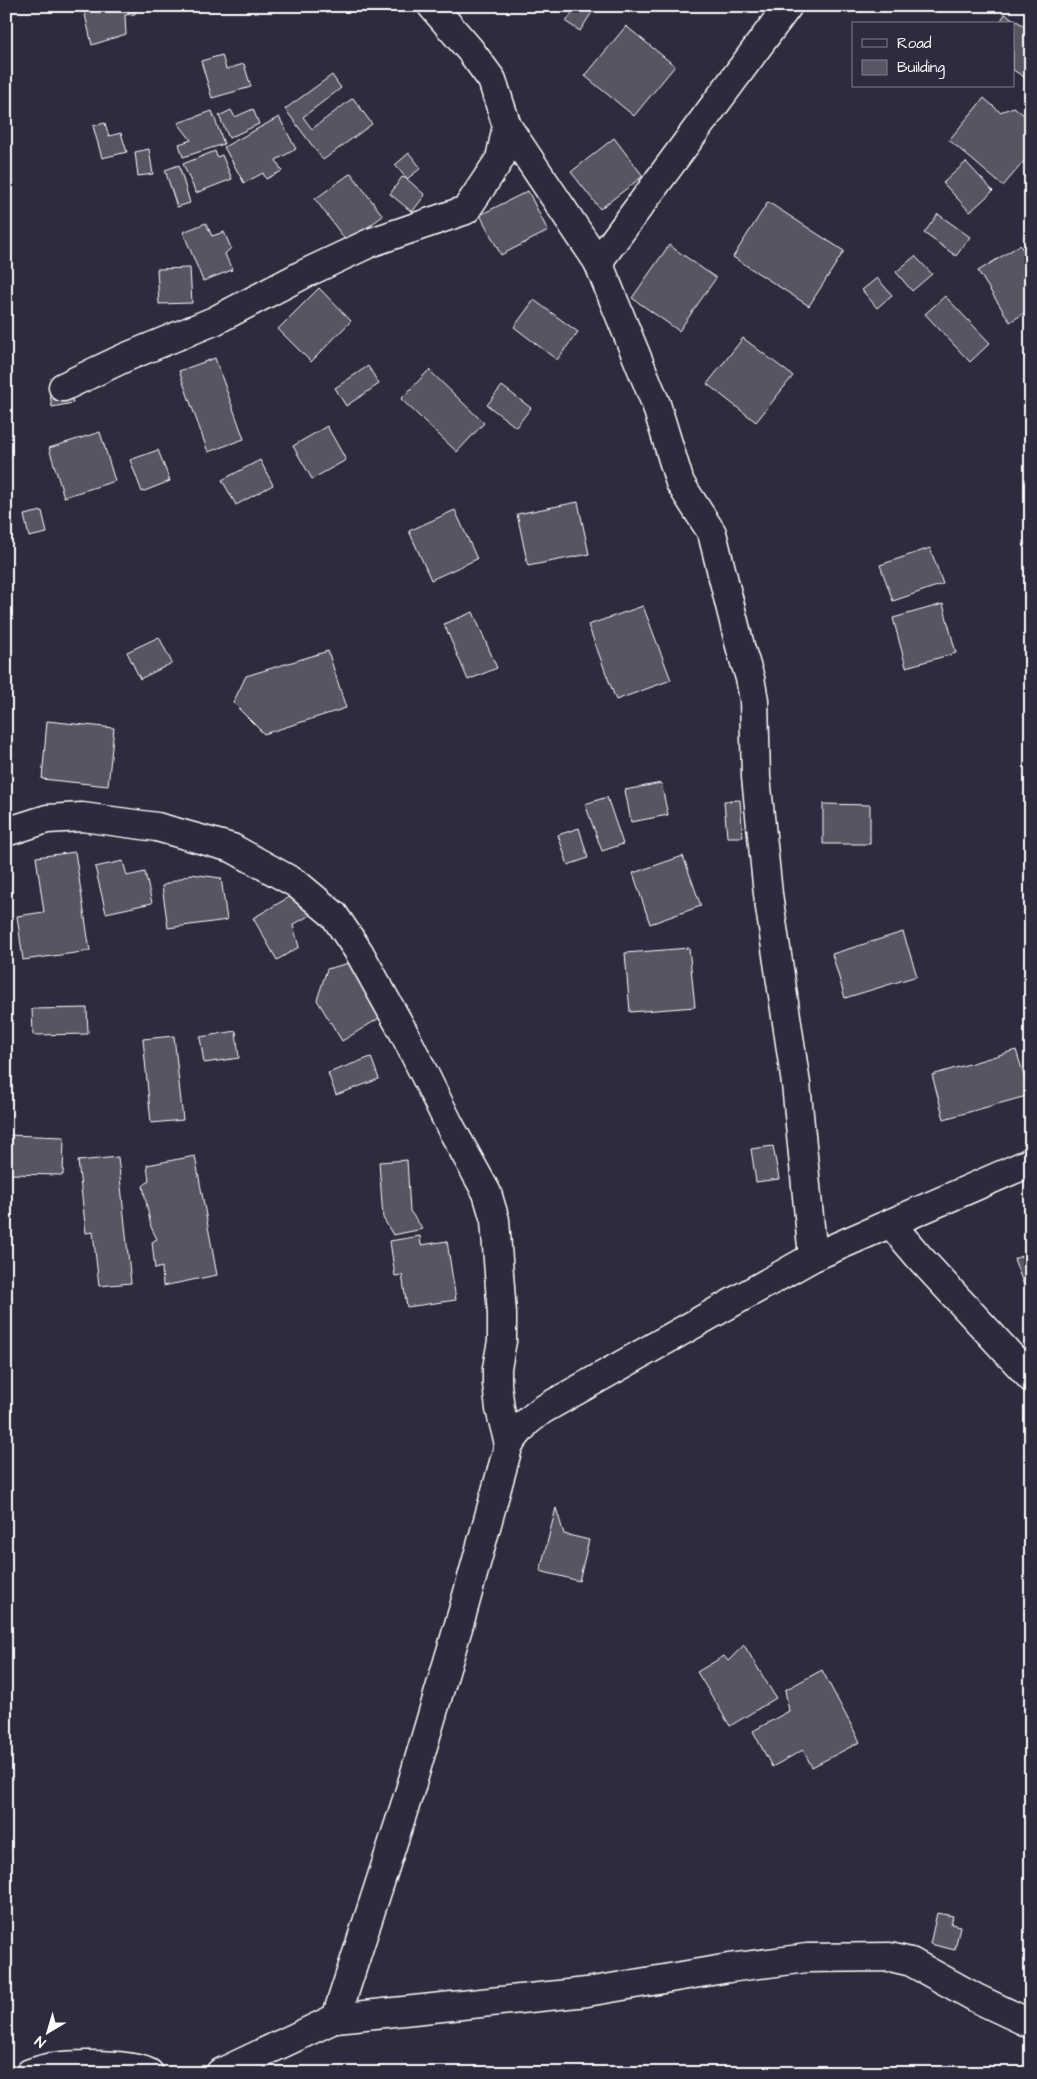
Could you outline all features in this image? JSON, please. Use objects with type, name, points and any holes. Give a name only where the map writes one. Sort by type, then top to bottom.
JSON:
[{"type":"street","points":[[432,6],[470,50],[492,80],[507,126],[598,262],[656,404],[680,483],[712,533],[754,700],[756,777],[768,894],[796,1084],[813,1257]]},
{"type":"street","points":[[598,262],[788,6]]},
{"type":"street","points":[[62,387],[124,358],[214,320],[372,242],[466,210],[500,159],[507,126]]},
{"type":"street","points":[[6,832],[47,819],[82,816],[157,828],[232,848],[296,884],[334,914],[359,952],[404,1033],[450,1126],[487,1193],[495,1220],[502,1314],[502,1341],[497,1368],[497,1384],[500,1409],[509,1444]]},
{"type":"street","points":[[336,2018],[410,1790],[462,1614],[509,1444],[527,1422],[542,1410],[813,1257],[1031,1162]]},
{"type":"street","points":[[891,1224],[1031,1378]]},
{"type":"street","points":[[220,2073],[336,2018],[586,1992],[729,1968],[807,1958],[890,1957],[910,1962],[978,1999],[1031,2024]]},
{"type":"street","points":[[30,2073],[52,2067],[128,2066],[143,2069],[149,2073]]},
{"type":"building","points":[[83,6],[134,6],[135,14],[125,15],[126,34],[92,45]]},
{"type":"building","points":[[576,6],[596,6],[580,31],[566,22]]},
{"type":"building","points":[[1005,14],[1031,30],[1031,78],[1029,80],[1014,71],[1014,22],[1000,22]]},
{"type":"building","points":[[626,26],[675,66],[634,116],[585,76]]},
{"type":"building","points":[[222,55],[226,69],[244,64],[251,87],[212,98],[201,61]]},
{"type":"building","points":[[332,75],[341,88],[303,117],[312,129],[353,98],[372,124],[323,160],[285,109]]},
{"type":"building","points":[[984,98],[1000,112],[1014,107],[1030,120],[1024,127],[1031,133],[1031,153],[1003,186],[949,140]]},
{"type":"building","points":[[253,109],[259,124],[229,138],[219,116],[231,110],[235,117]]},
{"type":"building","points":[[212,111],[224,144],[183,157],[179,144],[191,140],[178,123]]},
{"type":"building","points":[[279,117],[296,149],[276,160],[282,171],[266,179],[263,173],[244,183],[224,147]]},
{"type":"building","points":[[105,123],[109,136],[121,133],[127,152],[102,158],[93,126]]},
{"type":"building","points":[[614,138],[643,176],[600,209],[571,172]]},
{"type":"building","points":[[149,149],[153,174],[138,176],[135,152]]},
{"type":"building","points":[[215,151],[217,157],[222,155],[232,179],[196,193],[183,164]]},
{"type":"building","points":[[409,153],[421,168],[407,179],[395,165]]},
{"type":"building","points":[[966,162],[993,191],[970,212],[943,183]]},
{"type":"building","points":[[179,165],[190,203],[177,207],[165,170]]},
{"type":"building","points":[[351,173],[383,216],[347,242],[315,199]]},
{"type":"building","points":[[402,177],[407,179],[425,195],[412,212],[390,194]]},
{"type":"building","points":[[528,191],[548,231],[501,255],[480,215]]},
{"type":"building","points":[[768,202],[844,251],[809,306],[733,257]]},
{"type":"building","points":[[938,214],[970,237],[956,256],[924,233]]},
{"type":"building","points":[[206,223],[212,236],[224,232],[231,248],[225,254],[232,270],[203,281],[183,232]]},
{"type":"building","points":[[669,245],[716,278],[679,331],[632,298]]},
{"type":"building","points":[[1020,245],[1031,262],[1031,309],[1010,322],[978,271]]},
{"type":"building","points":[[915,256],[932,274],[912,291],[896,272]]},
{"type":"building","points":[[190,268],[192,303],[159,304],[157,269]]},
{"type":"building","points":[[877,278],[892,295],[877,308],[862,290]]},
{"type":"building","points":[[319,288],[351,321],[311,362],[278,329]]},
{"type":"building","points":[[945,296],[990,343],[970,362],[925,314]]},
{"type":"building","points":[[534,300],[578,332],[557,360],[514,327]]},
{"type":"building","points":[[743,338],[793,376],[756,422],[707,384]]},
{"type":"building","points":[[215,358],[244,439],[208,452],[179,371]]},
{"type":"building","points":[[368,366],[379,384],[346,406],[335,388]]},
{"type":"building","points":[[429,370],[484,423],[457,452],[401,399]]},
{"type":"building","points":[[68,385],[73,403],[52,407],[49,389]]},
{"type":"building","points":[[502,386],[531,408],[516,427],[487,405]]},
{"type":"building","points":[[327,426],[346,460],[312,479],[293,446]]},
{"type":"building","points":[[100,432],[115,481],[64,497],[49,448]]},
{"type":"building","points":[[158,450],[170,481],[142,492],[130,460]]},
{"type":"building","points":[[260,460],[273,485],[236,505],[222,480]]},
{"type":"building","points":[[578,502],[589,554],[528,566],[517,514]]},
{"type":"building","points":[[455,510],[477,559],[431,580],[409,531]]},
{"type":"building","points":[[42,511],[47,533],[29,537],[24,515]]},
{"type":"building","points":[[930,548],[943,584],[893,601],[880,565]]},
{"type":"building","points":[[943,604],[956,653],[906,667],[893,618]]},
{"type":"building","points":[[643,606],[671,680],[616,700],[588,625]]},
{"type":"building","points":[[473,612],[497,668],[468,680],[444,624]]},
{"type":"building","points":[[159,637],[172,663],[140,679],[127,652]]},
{"type":"building","points":[[328,651],[346,708],[264,734],[233,703],[246,676]]},
{"type":"building","points":[[47,721],[114,728],[108,786],[42,779]]},
{"type":"building","points":[[661,783],[668,815],[631,822],[625,790]]},
{"type":"building","points":[[607,797],[623,844],[602,851],[585,804]]},
{"type":"building","points":[[740,800],[743,837],[727,837],[724,801]]},
{"type":"building","points":[[823,804],[870,805],[870,844],[823,844]]},
{"type":"building","points":[[579,828],[588,858],[568,865],[558,835]]},
{"type":"building","points":[[75,852],[90,951],[23,960],[17,916],[44,912],[36,857]]},
{"type":"building","points":[[683,856],[701,906],[650,924],[633,873]]},
{"type":"building","points":[[123,861],[127,876],[145,872],[152,903],[106,913],[95,867]]},
{"type":"building","points":[[191,874],[221,878],[227,920],[168,928],[162,886]]},
{"type":"building","points":[[298,892],[310,915],[293,925],[299,947],[277,960],[253,918]]},
{"type":"building","points":[[903,932],[917,976],[845,998],[832,954]]},
{"type":"building","points":[[689,948],[695,1007],[630,1012],[625,953]]},
{"type":"building","points":[[349,963],[381,1017],[342,1041],[317,1000],[327,969]]},
{"type":"building","points":[[87,1008],[88,1034],[33,1035],[32,1009]]},
{"type":"building","points":[[236,1031],[239,1058],[204,1063],[200,1037]]},
{"type":"building","points":[[174,1036],[183,1120],[151,1123],[143,1039]]},
{"type":"building","points":[[1016,1050],[1030,1095],[944,1119],[932,1075]]},
{"type":"building","points":[[371,1057],[379,1079],[336,1095],[328,1073]]},
{"type":"building","points":[[7,1135],[64,1137],[63,1175],[6,1174]]},
{"type":"building","points":[[773,1146],[779,1179],[756,1182],[751,1149]]},
{"type":"building","points":[[195,1156],[217,1275],[163,1286],[162,1267],[155,1269],[152,1242],[157,1239],[151,1227],[143,1186],[149,1181],[147,1165]]},
{"type":"building","points":[[118,1157],[131,1283],[99,1286],[93,1232],[86,1233],[78,1161]]},
{"type":"building","points":[[407,1160],[410,1211],[423,1229],[393,1235],[383,1218],[379,1162]]},
{"type":"building","points":[[420,1236],[421,1245],[447,1241],[456,1300],[407,1307],[402,1275],[395,1276],[390,1241]]},
{"type":"building","points":[[1031,1252],[1031,1304],[1014,1259]]},
{"type":"building","points":[[556,1508],[564,1534],[589,1540],[579,1581],[540,1571]]},
{"type":"building","points":[[744,1645],[776,1698],[730,1726],[697,1672],[724,1656],[728,1661]]},
{"type":"building","points":[[822,1670],[860,1742],[812,1767],[803,1750],[772,1767],[753,1731],[789,1711],[785,1690]]},
{"type":"building","points":[[937,1913],[953,1916],[951,1924],[960,1926],[955,1950],[930,1944]]}]
